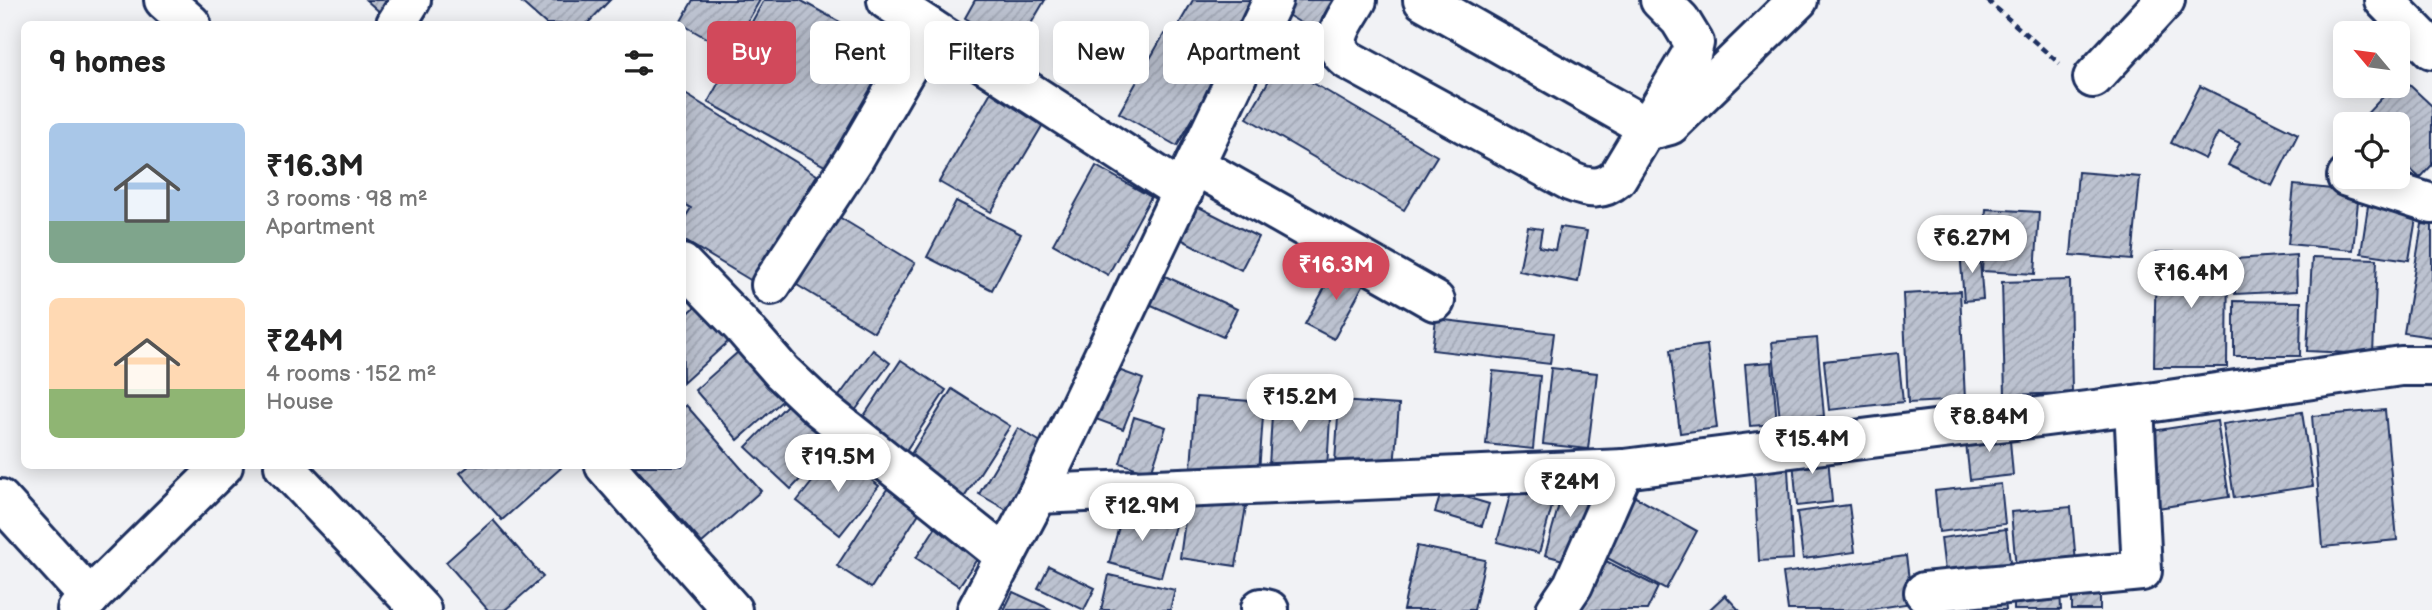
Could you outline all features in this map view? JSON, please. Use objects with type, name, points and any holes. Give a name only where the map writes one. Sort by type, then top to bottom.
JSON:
[{"type":"street","points":[[163,0],[188,21]]},
{"type":"street","points":[[398,21],[411,0]]},
{"type":"street","points":[[887,0],[924,24]]},
{"type":"street","points":[[977,610],[1038,494],[1273,0]]},
{"type":"street","points":[[1357,0],[1338,34],[1336,44],[1339,53],[1572,182],[1597,188],[1610,184],[1617,178],[1695,43],[1680,20],[1660,0]]},
{"type":"street","points":[[1423,0],[1654,129],[1670,125],[1798,0]]},
{"type":"street","points":[[2081,75],[2165,0]]},
{"type":"street","points":[[2384,0],[2432,49]]},
{"type":"street","points":[[771,285],[854,159],[924,38]]},
{"type":"street","points":[[1027,84],[1189,178],[1435,301]]},
{"type":"street","points":[[2385,189],[2432,204]]},
{"type":"street","points":[[686,268],[782,372],[820,408],[1005,556]]},
{"type":"street","points":[[1038,494],[1624,469],[2134,405],[2401,366],[2432,366]]},
{"type":"street","points":[[1924,592],[2142,571],[2134,405]]},
{"type":"street","points":[[0,499],[83,604],[220,469]]},
{"type":"street","points":[[287,469],[421,610]]},
{"type":"street","points":[[608,469],[732,610]]},
{"type":"street","points":[[1556,610],[1573,585],[1624,469]]},
{"type":"path","points":[[1987,0],[2081,75]]},
{"type":"building","points":[[366,0],[394,0],[382,14]]},
{"type":"building","points":[[519,0],[610,0],[590,21],[543,21]]},
{"type":"building","points":[[693,0],[760,0],[748,21],[707,21],[707,39],[686,26],[686,21],[681,21]]},
{"type":"building","points":[[764,0],[800,0],[838,21],[810,21],[810,84],[876,84],[830,169],[708,102],[718,84],[796,84],[796,21],[752,21]]},
{"type":"building","points":[[975,0],[1045,0],[1033,21],[970,21],[965,18]]},
{"type":"building","points":[[1193,0],[1260,0],[1248,21],[1181,21]]},
{"type":"building","points":[[1294,0],[1335,0],[1323,21],[1298,21],[1286,14]]},
{"type":"building","points":[[1163,36],[1163,84],[1213,84],[1177,146],[1119,113],[1136,84],[1149,84],[1149,60]]},
{"type":"building","points":[[1267,84],[1315,84],[1437,156],[1404,210],[1247,118]]},
{"type":"building","points":[[2410,85],[2432,106],[2432,165],[2420,178],[2410,169],[2410,112],[2368,112],[2382,98],[2410,98]]},
{"type":"building","points":[[2200,86],[2298,134],[2272,186],[2228,165],[2240,143],[2218,133],[2205,159],[2171,143]]},
{"type":"building","points":[[992,90],[1045,121],[991,212],[939,182]]},
{"type":"building","points":[[686,94],[817,175],[752,281],[686,241],[686,216],[691,208],[686,205]]},
{"type":"building","points":[[1096,166],[1151,197],[1108,275],[1053,244]]},
{"type":"building","points":[[2078,172],[2140,177],[2132,260],[2071,255]]},
{"type":"building","points":[[2294,185],[2359,192],[2353,250],[2288,244]]},
{"type":"building","points":[[2369,199],[2418,206],[2409,260],[2361,253]]},
{"type":"building","points":[[1185,200],[1258,237],[1241,270],[1169,233]]},
{"type":"building","points":[[956,201],[1021,234],[992,290],[927,257]]},
{"type":"building","points":[[1986,209],[2039,212],[2035,274],[1982,271]]},
{"type":"building","points":[[839,217],[915,263],[874,332],[797,285]]},
{"type":"building","points":[[2422,224],[2432,225],[2432,337],[2404,333]]},
{"type":"building","points":[[1528,227],[1542,229],[1539,247],[1555,250],[1560,227],[1587,231],[1578,282],[1519,271]]},
{"type":"building","points":[[1979,249],[1983,299],[1964,301],[1960,251]]},
{"type":"building","points":[[2156,252],[2228,253],[2227,367],[2154,367]]},
{"type":"building","points":[[2296,255],[2297,291],[2235,294],[2234,259]]},
{"type":"building","points":[[2312,257],[2377,259],[2373,354],[2307,351]]},
{"type":"building","points":[[1337,265],[1366,280],[1334,339],[1305,324]]},
{"type":"building","points":[[1154,271],[1237,309],[1223,337],[1140,300]]},
{"type":"building","points":[[2070,280],[2072,393],[2005,395],[2002,282]]},
{"type":"building","points":[[1960,291],[1965,400],[1908,403],[1903,294]]},
{"type":"building","points":[[2234,301],[2301,302],[2300,356],[2234,356]]},
{"type":"building","points":[[696,306],[729,341],[686,380],[686,315]]},
{"type":"building","points":[[1436,319],[1554,333],[1550,364],[1432,350]]},
{"type":"building","points":[[1817,338],[1824,416],[1780,420],[1772,342]]},
{"type":"building","points":[[746,345],[789,395],[738,440],[695,390]]},
{"type":"building","points":[[1707,345],[1717,428],[1680,433],[1670,350]]},
{"type":"building","points":[[873,350],[890,363],[849,419],[831,407]]},
{"type":"building","points":[[1898,353],[1903,402],[1829,410],[1824,361]]},
{"type":"building","points":[[901,360],[946,390],[901,458],[856,428]]},
{"type":"building","points":[[1772,362],[1777,424],[1750,426],[1745,364]]},
{"type":"building","points":[[1113,368],[1143,379],[1123,429],[1093,418]]},
{"type":"building","points":[[1551,368],[1597,373],[1588,449],[1543,444]]},
{"type":"building","points":[[1493,371],[1540,376],[1533,449],[1486,444]]},
{"type":"building","points":[[952,389],[1010,426],[958,507],[901,470]]},
{"type":"building","points":[[1196,397],[1264,402],[1259,472],[1191,468]]},
{"type":"building","points":[[1273,398],[1331,401],[1327,469],[1269,466]]},
{"type":"building","points":[[1339,401],[1399,405],[1394,468],[1335,463]]},
{"type":"building","points":[[789,403],[833,445],[791,489],[746,447]]},
{"type":"building","points":[[686,405],[761,491],[702,543],[637,469],[686,469]]},
{"type":"building","points":[[2385,410],[2397,540],[2323,547],[2312,416]]},
{"type":"building","points":[[2302,412],[2313,486],[2234,498],[2223,424]]},
{"type":"building","points":[[1134,417],[1166,427],[1151,473],[1120,463]]},
{"type":"building","points":[[2217,421],[2229,497],[2151,509],[2139,433]]},
{"type":"building","points":[[1018,428],[1049,447],[1010,512],[979,494]]},
{"type":"building","points":[[2009,429],[2013,475],[1970,480],[1965,434]]},
{"type":"building","points":[[1827,446],[1832,502],[1797,506],[1792,449]]},
{"type":"building","points":[[1787,451],[1793,559],[1759,561],[1753,453]]},
{"type":"building","points":[[836,452],[879,486],[840,535],[797,501]]},
{"type":"building","points":[[465,469],[560,469],[502,520],[460,473]]},
{"type":"building","points":[[1516,474],[1558,485],[1539,553],[1497,542]]},
{"type":"building","points":[[1567,475],[1596,483],[1574,563],[1545,555]]},
{"type":"building","points":[[2001,484],[2005,524],[1939,532],[1935,491]]},
{"type":"building","points":[[887,489],[921,510],[871,588],[837,566]]},
{"type":"building","points":[[1442,490],[1489,504],[1482,526],[1435,512]]},
{"type":"building","points":[[1630,494],[1697,531],[1666,589],[1598,553]]},
{"type":"building","points":[[1188,498],[1246,506],[1236,566],[1180,558]]},
{"type":"building","points":[[1849,505],[1855,552],[1803,559],[1797,512]]},
{"type":"building","points":[[2071,507],[2077,574],[2017,580],[2011,512]]},
{"type":"building","points":[[1124,508],[1176,522],[1161,577],[1109,563]]},
{"type":"building","points":[[941,519],[985,547],[959,586],[916,558]]},
{"type":"building","points":[[493,520],[543,577],[505,610],[488,610],[446,562]]},
{"type":"building","points":[[2006,529],[2012,579],[1947,588],[1941,538]]},
{"type":"building","points":[[1417,546],[1485,560],[1474,610],[1403,610]]},
{"type":"building","points":[[1592,554],[1658,587],[1647,610],[1563,610]]},
{"type":"building","points":[[1906,556],[1912,603],[1865,610],[1788,610],[1783,573]]},
{"type":"building","points":[[1049,566],[1095,588],[1084,610],[1038,588]]},
{"type":"building","points":[[1109,575],[1175,590],[1170,610],[1101,610]]},
{"type":"building","points":[[2060,587],[2061,610],[2014,610],[2014,588]]},
{"type":"building","points":[[2004,590],[2006,610],[1958,610],[1956,595]]},
{"type":"building","points":[[1013,592],[1052,610],[1004,610]]},
{"type":"building","points":[[2072,594],[2100,595],[2100,610],[2072,610]]},
{"type":"building","points":[[1725,595],[1739,610],[1709,610]]}]
